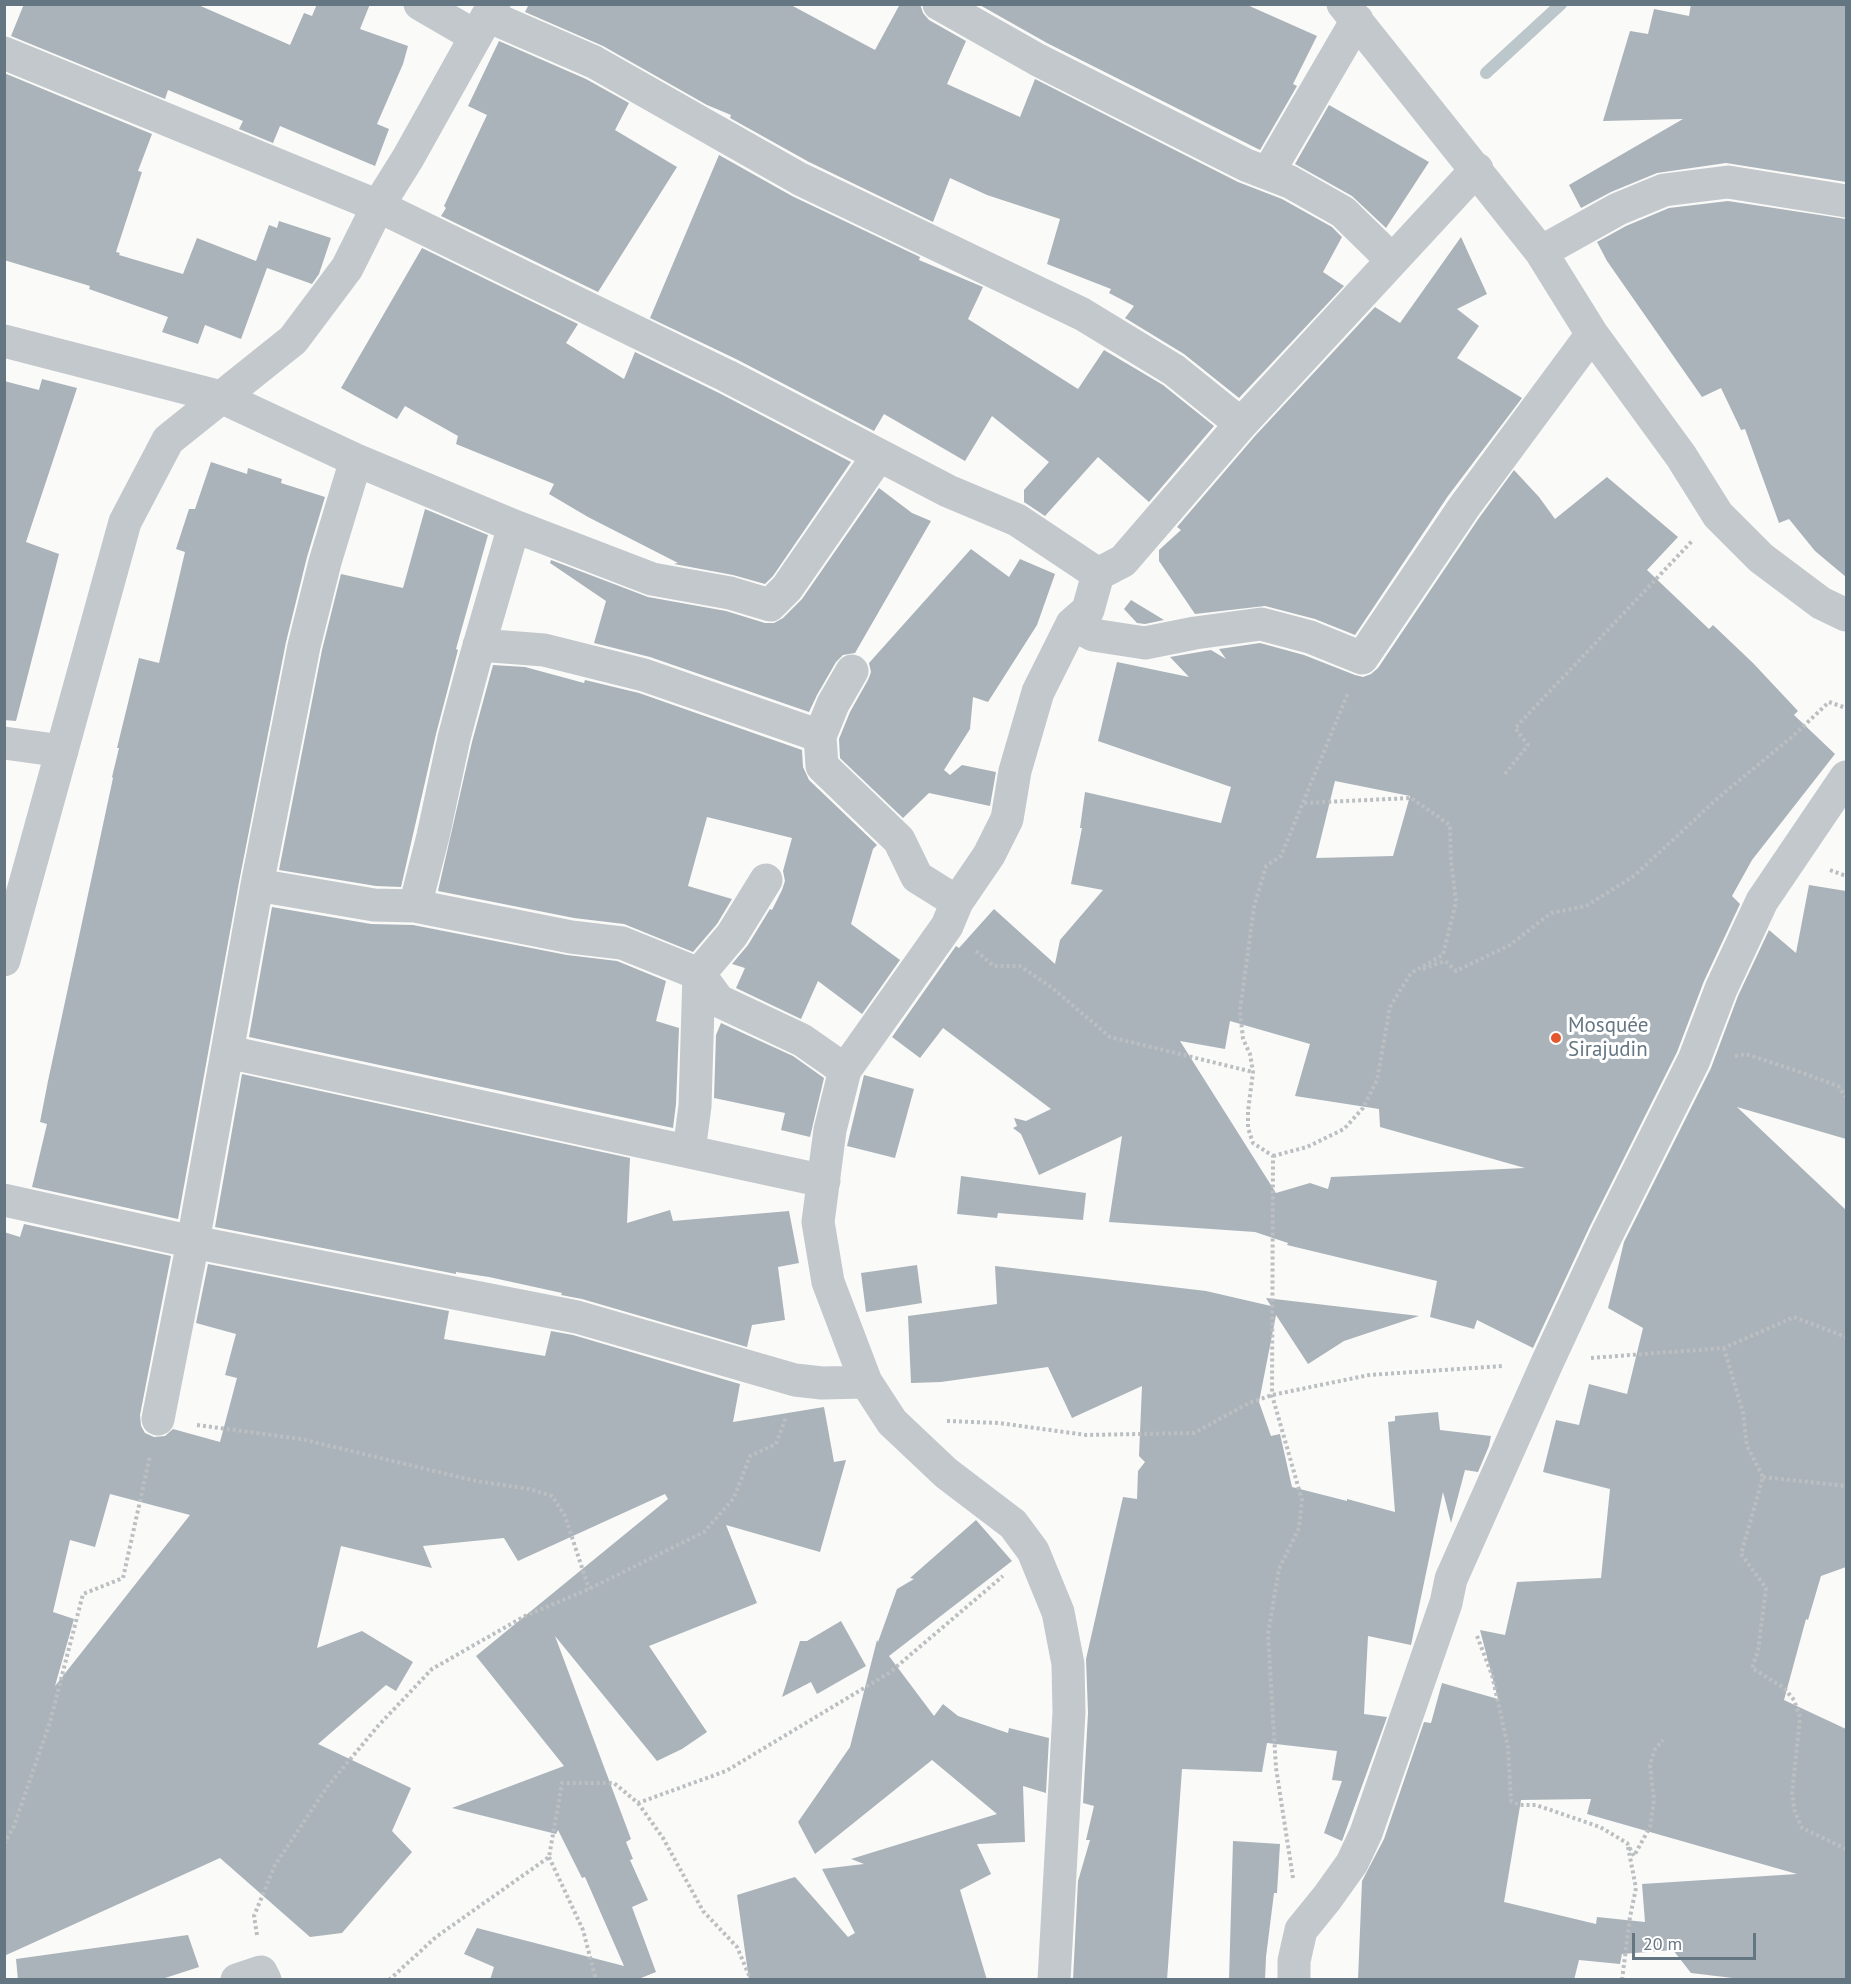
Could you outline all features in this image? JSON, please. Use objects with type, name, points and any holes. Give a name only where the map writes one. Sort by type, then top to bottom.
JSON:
[{"type":"street","points":[[420,4],[486,19],[594,62],[800,179],[1082,314],[1174,370],[1241,424]]},
{"type":"street","points":[[939,4],[1038,60],[1246,165],[1290,182],[1343,212],[1392,260]]},
{"type":"street","points":[[1268,173],[1350,12],[1541,252],[1592,334],[1681,456],[1718,515],[1761,558],[1821,603],[1846,615]]},
{"type":"street","points":[[4,960],[125,522],[168,440],[293,340],[347,267],[378,206],[408,158],[486,19]]},
{"type":"street","points":[[4,53],[378,206],[727,376],[948,491],[1017,520],[1098,574]]},
{"type":"street","points":[[1054,1980],[1069,1712],[1068,1664],[1058,1612],[1033,1551],[1013,1524],[946,1473],[892,1422],[866,1382],[828,1282],[818,1222],[830,1130],[846,1070],[952,914],[989,855],[1007,819],[1015,771],[1038,692],[1072,624],[1088,610],[1098,574],[1122,561],[1241,424],[1477,169]]},
{"type":"street","points":[[1541,252],[1618,209],[1664,190],[1728,182],[1846,201]]},
{"type":"street","points":[[1072,624],[1093,635],[1145,643],[1261,624],[1310,637],[1362,658],[1464,507],[1592,334]]},
{"type":"street","points":[[4,341],[221,397],[356,460],[514,526],[652,579],[730,593],[770,605],[787,588],[879,455]]},
{"type":"street","points":[[158,1419],[193,1242],[257,885],[304,646],[356,460]]},
{"type":"street","points":[[415,906],[454,738],[514,526]]},
{"type":"street","points":[[479,645],[544,650],[644,675],[820,736]]},
{"type":"street","points":[[852,671],[833,704],[820,736],[822,766],[899,840],[917,877],[952,914]]},
{"type":"street","points":[[4,743],[62,751]]},
{"type":"street","points":[[1294,1980],[1294,1961],[1301,1929],[1352,1863],[1366,1833],[1446,1603],[1451,1579],[1547,1363],[1607,1234],[1694,1060],[1721,989],[1762,901],[1846,777]]},
{"type":"street","points":[[689,1152],[695,1106],[699,975],[732,935],[766,880]]},
{"type":"street","points":[[257,885],[374,905],[415,906],[572,937],[622,942],[699,975],[719,1002],[802,1040],[846,1070]]},
{"type":"street","points":[[228,1052],[824,1181]]},
{"type":"street","points":[[4,1200],[193,1242],[577,1317],[795,1380],[822,1383],[866,1382]]},
{"type":"path","points":[[1505,774],[1528,745],[1515,728],[1718,515]]},
{"type":"path","points":[[1303,803],[1411,798],[1450,825],[1456,902],[1443,955],[1411,973],[1390,1006],[1377,1080],[1363,1108],[1344,1129],[1307,1147],[1273,1156],[1253,1143],[1248,1128],[1253,1072],[1250,1053],[1243,1039],[1240,1010],[1254,907],[1266,866],[1281,856],[1362,658]]},
{"type":"path","points":[[1411,973],[1445,961],[1456,971],[1510,945],[1551,913],[1586,906],[1634,876],[1719,797],[1793,736],[1829,702],[1846,708]]},
{"type":"path","points":[[952,914],[994,966],[1020,966],[1051,987],[1110,1037],[1253,1072]]},
{"type":"path","points":[[1694,1060],[1724,1052],[1728,1058],[1746,1054],[1838,1086],[1846,1097]]},
{"type":"path","points":[[1273,1156],[1272,1395],[1302,1500],[1299,1528],[1279,1569],[1268,1634],[1276,1768],[1301,1929]]},
{"type":"path","points":[[1724,1348],[1743,1413],[1747,1446],[1763,1477],[1741,1554],[1766,1588],[1758,1651],[1752,1668],[1784,1688],[1794,1700],[1800,1717],[1792,1794],[1795,1812],[1802,1828],[1846,1849]]},
{"type":"path","points":[[254,1977],[254,1916],[275,1865],[327,1786],[378,1726],[432,1669],[525,1617],[589,1589],[704,1532],[734,1498],[750,1456],[776,1444],[786,1418],[795,1380]]},
{"type":"path","points":[[892,1422],[920,1419],[999,1423],[1086,1435],[1194,1433],[1249,1402],[1272,1395]]},
{"type":"path","points":[[4,1844],[14,1826],[50,1722],[83,1594],[123,1578],[158,1419],[301,1439],[476,1481],[530,1489],[552,1496],[565,1516],[589,1589]]},
{"type":"path","points":[[1763,1477],[1846,1486]]},
{"type":"path","points":[[638,1803],[726,1771],[888,1672],[1033,1551]]},
{"type":"path","points":[[1446,1603],[1473,1627],[1492,1675],[1508,1747],[1511,1802],[1520,1805],[1536,1805],[1600,1827],[1627,1843],[1634,1856],[1650,1827],[1654,1800],[1650,1765],[1655,1749],[1663,1740]]},
{"type":"path","points":[[596,1980],[583,1930],[549,1857],[562,1783],[614,1784],[638,1803],[663,1838],[703,1911],[737,1947],[751,1980]]},
{"type":"path","points":[[1622,1980],[1636,1888],[1627,1843]]},
{"type":"path","points":[[389,1980],[436,1937],[549,1857]]},
{"type":"building","points":[[24,4],[196,4],[290,45],[304,13],[312,16],[317,4],[370,4],[360,29],[408,46],[403,64],[377,124],[389,129],[375,166],[280,126],[273,143],[239,129],[243,121],[168,90],[165,99],[11,36]]},
{"type":"building","points":[[529,4],[789,4],[875,50],[900,4],[920,4],[929,20],[966,41],[947,84],[1020,117],[1035,79],[1238,182],[1282,199],[1332,227],[1342,237],[1323,272],[1344,286],[1239,398],[1184,354],[1125,318],[1134,306],[1109,293],[1111,289],[1047,264],[1060,219],[987,195],[950,178],[933,222],[809,162],[730,118],[731,115],[707,105],[603,46],[525,12]]},
{"type":"building","points":[[978,4],[1245,4],[1317,36],[1293,84],[1297,86],[1260,150],[1047,43]]},
{"type":"building","points":[[1691,4],[1846,4],[1846,182],[1726,163],[1657,173],[1611,192],[1581,208],[1569,185],[1683,119],[1603,121],[1630,31],[1648,34],[1654,9],[1689,16]]},
{"type":"building","points":[[499,41],[586,79],[629,103],[615,130],[677,167],[598,292],[441,216],[487,115],[468,106]]},
{"type":"building","points":[[4,73],[152,134],[138,171],[142,172],[116,252],[120,253],[119,255],[183,274],[197,238],[256,261],[269,225],[277,228],[279,221],[331,238],[319,274],[312,284],[267,268],[241,339],[205,325],[198,344],[162,332],[168,317],[89,289],[90,286],[4,260]]},
{"type":"building","points":[[1329,105],[1429,162],[1386,228],[1352,196],[1295,164]]},
{"type":"building","points":[[719,155],[792,196],[920,257],[919,260],[983,287],[968,319],[1078,389],[1104,350],[1163,385],[1214,426],[1149,502],[1098,457],[1045,516],[1024,502],[1024,490],[1049,462],[992,416],[965,461],[884,414],[874,431],[736,359],[650,318]]},
{"type":"building","points":[[1728,201],[1846,219],[1846,577],[1815,551],[1789,519],[1779,523],[1745,429],[1741,430],[1721,388],[1702,397],[1607,261],[1597,242],[1626,226],[1669,208]]},
{"type":"building","points":[[1461,237],[1487,294],[1457,309],[1479,326],[1457,358],[1522,398],[1448,496],[1355,635],[1315,619],[1265,606],[1195,614],[1159,561],[1159,550],[1181,530],[1177,527],[1255,436],[1375,307],[1400,323]]},
{"type":"building","points":[[422,248],[578,324],[566,343],[624,379],[635,352],[851,462],[773,576],[765,584],[733,575],[674,564],[678,563],[588,517],[549,494],[554,484],[456,444],[458,436],[405,406],[397,419],[341,388]]},
{"type":"building","points":[[42,379],[77,388],[26,542],[59,554],[16,721],[4,720],[4,381],[39,390]]},
{"type":"building","points":[[211,462],[247,474],[248,468],[282,479],[281,483],[325,497],[286,642],[239,882],[178,1219],[32,1187],[47,1124],[40,1122],[48,1081],[113,778],[119,748],[117,748],[139,658],[159,663],[185,552],[176,549],[189,509],[195,509]]},
{"type":"building","points":[[1514,470],[1539,497],[1555,519],[1607,477],[1678,537],[1647,570],[1709,629],[1713,625],[1753,663],[1798,711],[1794,715],[1835,754],[1752,860],[1732,896],[1740,904],[1704,981],[1677,1052],[1590,1226],[1533,1348],[1477,1320],[1474,1329],[1430,1317],[1437,1281],[1287,1245],[1288,1243],[1255,1232],[1109,1222],[1122,1136],[1039,1175],[1021,1134],[1013,1128],[1017,1126],[1014,1118],[1026,1121],[1051,1109],[943,1028],[920,1058],[892,1037],[956,946],[959,948],[994,909],[1055,964],[1060,940],[1103,890],[1071,884],[1082,828],[1080,828],[1085,792],[1221,823],[1231,787],[1098,741],[1117,662],[1189,677],[1170,657],[1211,650],[1226,659],[1219,649],[1260,643],[1304,655],[1355,675],[1363,677],[1371,674],[1378,668]],"holes":[[[1335,781],[1410,796],[1393,856],[1316,858]],[[1230,1021],[1310,1044],[1295,1096],[1379,1109],[1380,1127],[1525,1168],[1331,1177],[1328,1189],[1310,1183],[1276,1193],[1180,1041],[1225,1049]]]},
{"type":"building","points":[[879,488],[912,513],[931,521],[855,653],[843,655],[836,662],[809,712],[650,657],[594,643],[606,601],[550,563],[551,560],[648,597],[726,611],[765,623],[774,623],[783,618],[802,599]]},
{"type":"building","points":[[425,509],[488,535],[456,649],[458,650],[401,887],[376,886],[279,870],[322,650],[341,574],[403,588]]},
{"type":"building","points":[[971,549],[1009,577],[1020,559],[1055,574],[1037,625],[988,702],[973,697],[970,729],[944,770],[950,775],[962,765],[996,772],[990,806],[929,793],[903,818],[840,758],[839,739],[850,712],[868,680],[871,672],[869,663]]},
{"type":"building","points":[[1131,600],[1164,620],[1145,624],[1137,623],[1124,609]]},
{"type":"building","points":[[493,665],[525,667],[584,683],[585,680],[639,693],[802,750],[803,767],[809,780],[877,845],[873,849],[851,924],[900,960],[862,1014],[818,981],[801,1019],[736,988],[745,968],[732,964],[748,945],[770,909],[772,910],[782,890],[785,881],[783,871],[792,838],[707,817],[688,886],[732,899],[717,924],[693,952],[624,924],[574,918],[438,891],[472,742]]},
{"type":"building","points":[[1809,885],[1846,891],[1846,1139],[1737,1107],[1846,1210],[1846,1567],[1821,1576],[1808,1620],[1806,1619],[1784,1700],[1846,1729],[1846,1980],[1749,1980],[1691,1973],[1673,1950],[1622,1954],[1620,1964],[1579,1960],[1574,1980],[1358,1980],[1362,1881],[1384,1839],[1424,1722],[1431,1723],[1442,1683],[1498,1699],[1480,1630],[1505,1635],[1517,1582],[1601,1578],[1610,1489],[1543,1472],[1556,1420],[1579,1425],[1589,1384],[1627,1394],[1643,1328],[1608,1308],[1624,1242],[1711,1068],[1738,996],[1769,930],[1796,953]],"holes":[[[1591,1799],[1587,1814],[1797,1874],[1642,1884],[1645,1922],[1597,1917],[1596,1924],[1504,1902],[1521,1800]]]},
{"type":"building","points":[[272,907],[371,924],[413,925],[567,955],[617,961],[666,981],[656,1021],[679,1028],[673,1128],[249,1037]]},
{"type":"building","points":[[721,1023],[793,1056],[824,1078],[810,1137],[781,1130],[785,1113],[714,1098],[716,1035]]},
{"type":"building","points":[[242,1074],[630,1158],[627,1223],[670,1210],[673,1221],[789,1211],[799,1263],[778,1267],[785,1320],[752,1325],[747,1347],[582,1299],[561,1295],[562,1293],[489,1277],[456,1272],[456,1274],[215,1227]]},
{"type":"building","points":[[864,1075],[914,1089],[895,1158],[847,1146]]},
{"type":"building","points":[[961,1176],[1086,1193],[1083,1220],[998,1213],[997,1218],[957,1214]]},
{"type":"building","points":[[24,1224],[171,1256],[140,1415],[141,1426],[145,1433],[154,1437],[165,1436],[173,1429],[220,1442],[237,1378],[225,1375],[236,1334],[196,1323],[208,1264],[449,1311],[444,1339],[545,1356],[551,1331],[573,1335],[740,1384],[733,1422],[824,1407],[834,1462],[846,1460],[820,1552],[726,1525],[757,1603],[649,1646],[707,1732],[682,1749],[657,1761],[555,1636],[631,1839],[626,1842],[633,1859],[630,1860],[648,1900],[632,1907],[656,1972],[636,1980],[490,1980],[494,1967],[464,1954],[477,1928],[624,1966],[585,1877],[582,1878],[558,1830],[556,1834],[452,1808],[564,1766],[476,1656],[668,1499],[665,1494],[518,1561],[504,1538],[423,1546],[432,1568],[341,1546],[317,1648],[362,1631],[413,1662],[396,1691],[386,1685],[318,1744],[411,1788],[392,1831],[412,1852],[342,1933],[310,1937],[220,1858],[4,1956],[4,1232],[20,1237]],"holes":[[[110,1494],[190,1515],[55,1686],[74,1619],[53,1612],[70,1540],[95,1547]]]},
{"type":"building","points":[[917,1265],[922,1303],[866,1312],[861,1273]]},
{"type":"building","points":[[995,1266],[1206,1291],[1271,1306],[1266,1298],[1419,1316],[1344,1341],[1308,1364],[1276,1315],[1259,1402],[1271,1436],[1280,1434],[1292,1487],[1395,1512],[1388,1422],[1395,1421],[1395,1416],[1438,1412],[1440,1430],[1491,1436],[1478,1472],[1465,1470],[1451,1523],[1443,1492],[1411,1645],[1368,1636],[1364,1714],[1387,1717],[1342,1841],[1324,1833],[1342,1781],[1332,1780],[1337,1751],[1267,1743],[1262,1772],[1182,1769],[1167,1980],[1073,1980],[1078,1881],[1090,1840],[1086,1840],[1094,1806],[1083,1803],[1088,1713],[1086,1659],[1123,1497],[1137,1499],[1138,1471],[1145,1462],[1139,1456],[1142,1386],[1072,1418],[1048,1367],[941,1382],[911,1383],[908,1316],[997,1304]]},
{"type":"building","points":[[976,1520],[1012,1561],[889,1656],[934,1716],[943,1704],[958,1716],[1008,1733],[1009,1728],[1049,1738],[1046,1793],[1023,1786],[1025,1842],[977,1844],[991,1874],[960,1890],[987,1980],[749,1980],[737,1895],[795,1877],[848,1937],[855,1933],[822,1869],[864,1864],[851,1859],[997,1814],[932,1760],[815,1854],[798,1822],[850,1747],[877,1640],[878,1642],[897,1589],[914,1579],[910,1578]]},
{"type":"building","points":[[841,1621],[866,1666],[817,1694],[811,1682],[782,1697],[800,1641],[807,1641]]},
{"type":"building","points":[[1233,1841],[1280,1844],[1277,1893],[1274,1893],[1265,1980],[1229,1980]]},
{"type":"building","points":[[188,1935],[199,1967],[159,1980],[18,1980],[16,1959]]},
{"type":"waterway","points":[[1486,73],[1561,4]]},
{"type":"place","name":"Mosquée Sirajudin","points":[[1556,1038]]}]
